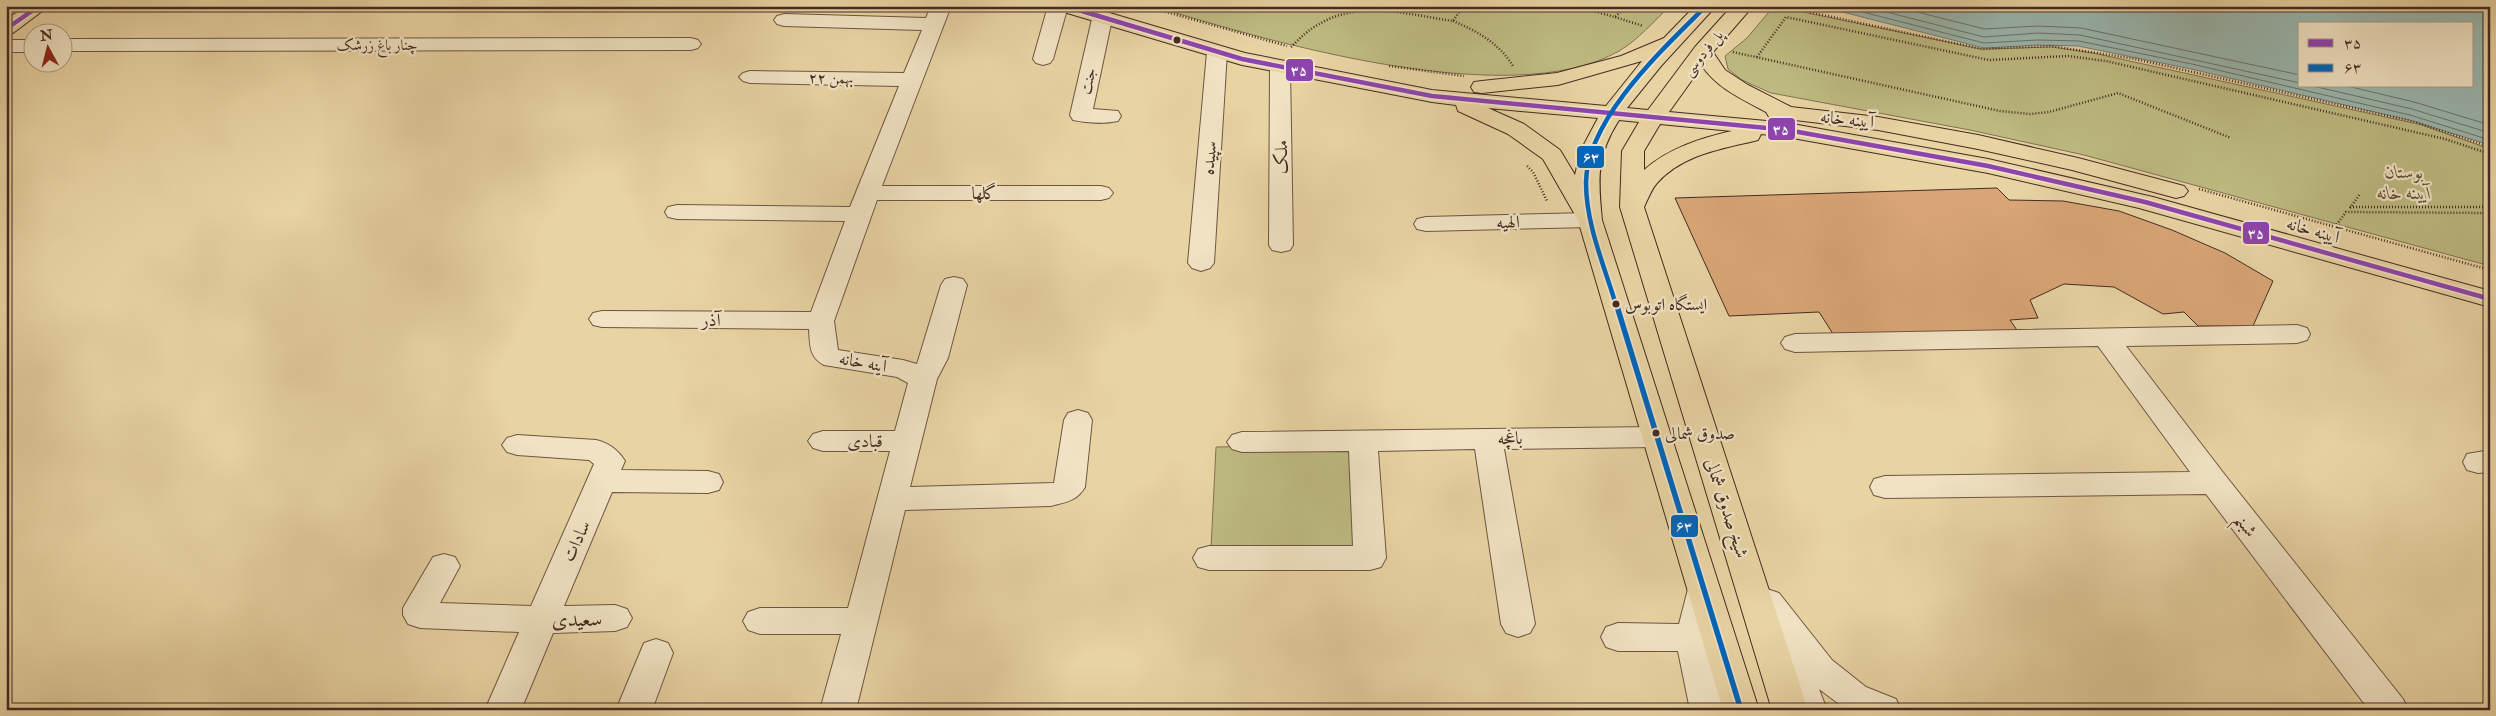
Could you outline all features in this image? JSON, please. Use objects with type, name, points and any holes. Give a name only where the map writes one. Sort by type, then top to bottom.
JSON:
[{"type":"main road","points":[[10,19],[29,6]]},
{"type":"main road","points":[[10,19],[39,6]]},
{"type":"main road","name":"آیینه خانه","points":[[1064,6],[1103,13],[1248,48],[1433,82],[1474,82],[1659,110],[1786,121],[1888,123],[2010,148],[2151,184],[2490,280]]},
{"type":"main road","name":"پل فردوسی","points":[[1617,105],[1673,40],[1706,6]]},
{"type":"main road","name":"پل فردوسی","points":[[1659,110],[1702,51],[1744,6]]},
{"type":"main road","name":"آیینه خانه","points":[[1103,13],[1217,52],[1280,68],[1449,98],[1617,105]]},
{"type":"main road","points":[[1474,82],[1558,79],[1628,60],[1673,40]]},
{"type":"main road","points":[[1702,51],[1718,74],[1786,121]]},
{"type":"main road","points":[[1449,98],[1516,129],[1552,155],[1590,220]]},
{"type":"main road","points":[[1617,105],[1594,142],[1588,163],[1586,173],[1590,220],[1741,710]]},
{"type":"main road","name":"شیخ صدوق شمالی","points":[[1659,110],[1640,136],[1633,152],[1632,207],[1758,588],[1790,710]]},
{"type":"main road","points":[[1632,207],[1650,177],[1685,152],[1786,121]]},
{"type":"main road","name":"آیینه خانه","points":[[1786,121],[2145,202],[2490,299]]},
{"type":"main road","points":[[2010,148],[2004,150],[2000,158],[2010,171]]},
{"type":"street","points":[[1043,59],[1058,6]]},
{"type":"street","points":[[784,20],[938,13]]},
{"type":"street","name":"آینه خانه","points":[[923,378],[903,369],[834,359],[825,354],[821,321],[863,203],[938,13]]},
{"type":"street","name":"جنت","points":[[1103,13],[1081,115],[1110,116]]},
{"type":"street","name":"چنار باغ زرشک","points":[[72,46],[691,44]]},
{"type":"street","points":[[6,46],[22,46]]},
{"type":"street","name":"سپیده","points":[[1200,263],[1217,52]]},
{"type":"street","name":"ملک","points":[[1280,68],[1281,245]]},
{"type":"street","name":"۲۲ بهمن","points":[[750,77],[912,80]]},
{"type":"street","name":"گلها","points":[[677,212],[1101,193]]},
{"type":"street","name":"الهیه","points":[[1426,224],[1590,220]]},
{"type":"street","points":[[838,710],[923,378],[934,358],[954,285]]},
{"type":"street","name":"آذر","points":[[602,319],[821,321]]},
{"type":"street","points":[[1795,343],[2297,334]]},
{"type":"street","name":"شبنم","points":[[2105,337],[2214,483],[2390,710]]},
{"type":"street","points":[[892,499],[1050,495],[1063,492],[1070,487],[1078,420]]},
{"type":"street","name":"باغچه","points":[[1242,442],[1657,436]]},
{"type":"street","points":[[1488,439],[1518,624]]},
{"type":"street","points":[[1209,558],[1370,558],[1363,440]]},
{"type":"street","name":"قبادی","points":[[823,441],[906,441]]},
{"type":"street","name":"سادات","points":[[503,710],[540,620],[604,481],[610,462],[596,450],[517,445]]},
{"type":"street","points":[[604,481],[708,482]]},
{"type":"street","points":[[1885,487],[2214,483]]},
{"type":"street","name":"سعیدی","points":[[444,566],[420,608],[420,615],[540,620],[615,618]]},
{"type":"street","points":[[1758,588],[1820,670],[1854,697],[1882,710]]},
{"type":"street","name":"شیخ صدوق شمالی","points":[[1758,588],[1796,670],[1809,710]]},
{"type":"street","points":[[1704,589],[1692,638],[1708,710]]},
{"type":"street","points":[[760,621],[860,620]]},
{"type":"street","points":[[1618,637],[1692,638]]},
{"type":"street","points":[[634,710],[656,653]]},
{"type":"path","points":[[1146,6],[1298,49]]},
{"type":"path","points":[[1454,21],[1463,6]]},
{"type":"path","points":[[1575,6],[1643,26]]},
{"type":"path","points":[[1615,18],[1627,6]]},
{"type":"path","points":[[1781,6],[1982,49],[2051,46],[2135,59],[2415,122],[2490,147]]},
{"type":"path","points":[[1291,47],[1312,28],[1346,13],[1380,11],[1454,21],[1474,30],[1491,41],[1503,52],[1515,71]]},
{"type":"path","points":[[1757,57],[1786,17],[1989,60],[2068,56],[2106,61],[2445,140],[2490,154]]},
{"type":"path","points":[[1733,52],[2000,110],[2030,114],[2049,112],[2118,94],[2135,98],[2231,138]]},
{"type":"path","points":[[1384,65],[1474,82]]},
{"type":"path","points":[[2360,194],[2335,227],[2490,270]]},
{"type":"path","points":[[2350,207],[2490,207]]},
{"type":"path","points":[[2346,212],[2490,213]]},
{"type":"green space","points":[[1153,6],[1670,6],[1639,36],[1619,51],[1573,68],[1517,75],[1454,73],[1388,65],[1259,37]]},
{"type":"green space","name":"بوستان آیینه خانه","points":[[1774,6],[1981,49],[2052,47],[2093,53],[2422,125],[2490,149],[2490,266],[2084,155],[1970,130],[1771,93],[1742,80],[1728,69],[1725,56],[1747,38]]},
{"type":"green space","points":[[1356,445],[1363,550],[1211,549],[1216,447]]},
{"type":"water","points":[[1819,6],[2468,6],[2490,11],[2490,145],[2409,120],[2191,69],[2078,46],[2038,45],[1984,48]]},
{"type":"building","points":[[1997,188],[2009,200],[2063,201],[2119,211],[2172,230],[2225,253],[2273,281],[2253,326],[2198,326],[2184,312],[2163,314],[2114,287],[2064,284],[2030,300],[2038,318],[2010,320],[2019,333],[1835,337],[1819,312],[1729,316],[1675,198]]},
{"type":"transit line","name":"۳۵","points":[[6,29],[39,6]]},
{"type":"transit line","name":"۳۵","points":[[1065,6],[1242,59],[1432,96],[1787,130],[1988,166],[2145,202],[2490,299]]},
{"type":"transit line","name":"۶۳","points":[[1706,6],[1652,61],[1618,103],[1604,125],[1594,148],[1587,171],[1586,189],[1590,220],[1741,710]]},
{"type":"place","name":"ایستگاه اتوبوس","points":[[1616,304]]},
{"type":"place","name":"صدوق شمالی","points":[[1656,433]]}]
